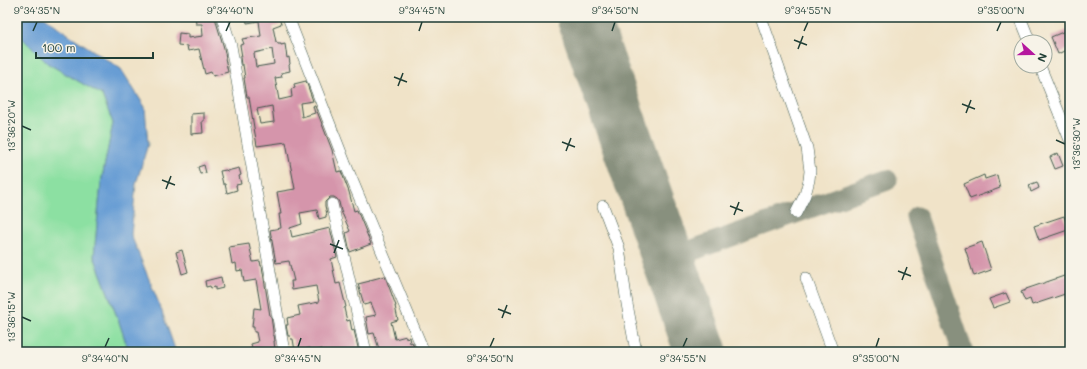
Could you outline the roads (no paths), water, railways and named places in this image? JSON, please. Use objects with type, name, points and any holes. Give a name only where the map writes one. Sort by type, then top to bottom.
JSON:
[{"type":"street","points":[[222,17],[231,46],[284,352]]},
{"type":"street","points":[[288,17],[345,163],[424,352]]},
{"type":"street","points":[[761,17],[807,148],[810,171],[809,180],[805,195],[796,213]]},
{"type":"street","points":[[1020,17],[1027,34]]},
{"type":"street","points":[[1043,74],[1070,140]]},
{"type":"street","points":[[332,204],[366,352]]},
{"type":"street","points":[[603,206],[619,248],[634,346],[637,352]]},
{"type":"street","points":[[806,278],[833,352]]},
{"type":"water","points":[[17,17],[45,17],[121,69],[145,107],[148,144],[136,184],[131,235],[160,306],[176,352],[129,352],[94,256],[101,183],[113,123],[102,95],[47,63],[17,33]]}]
